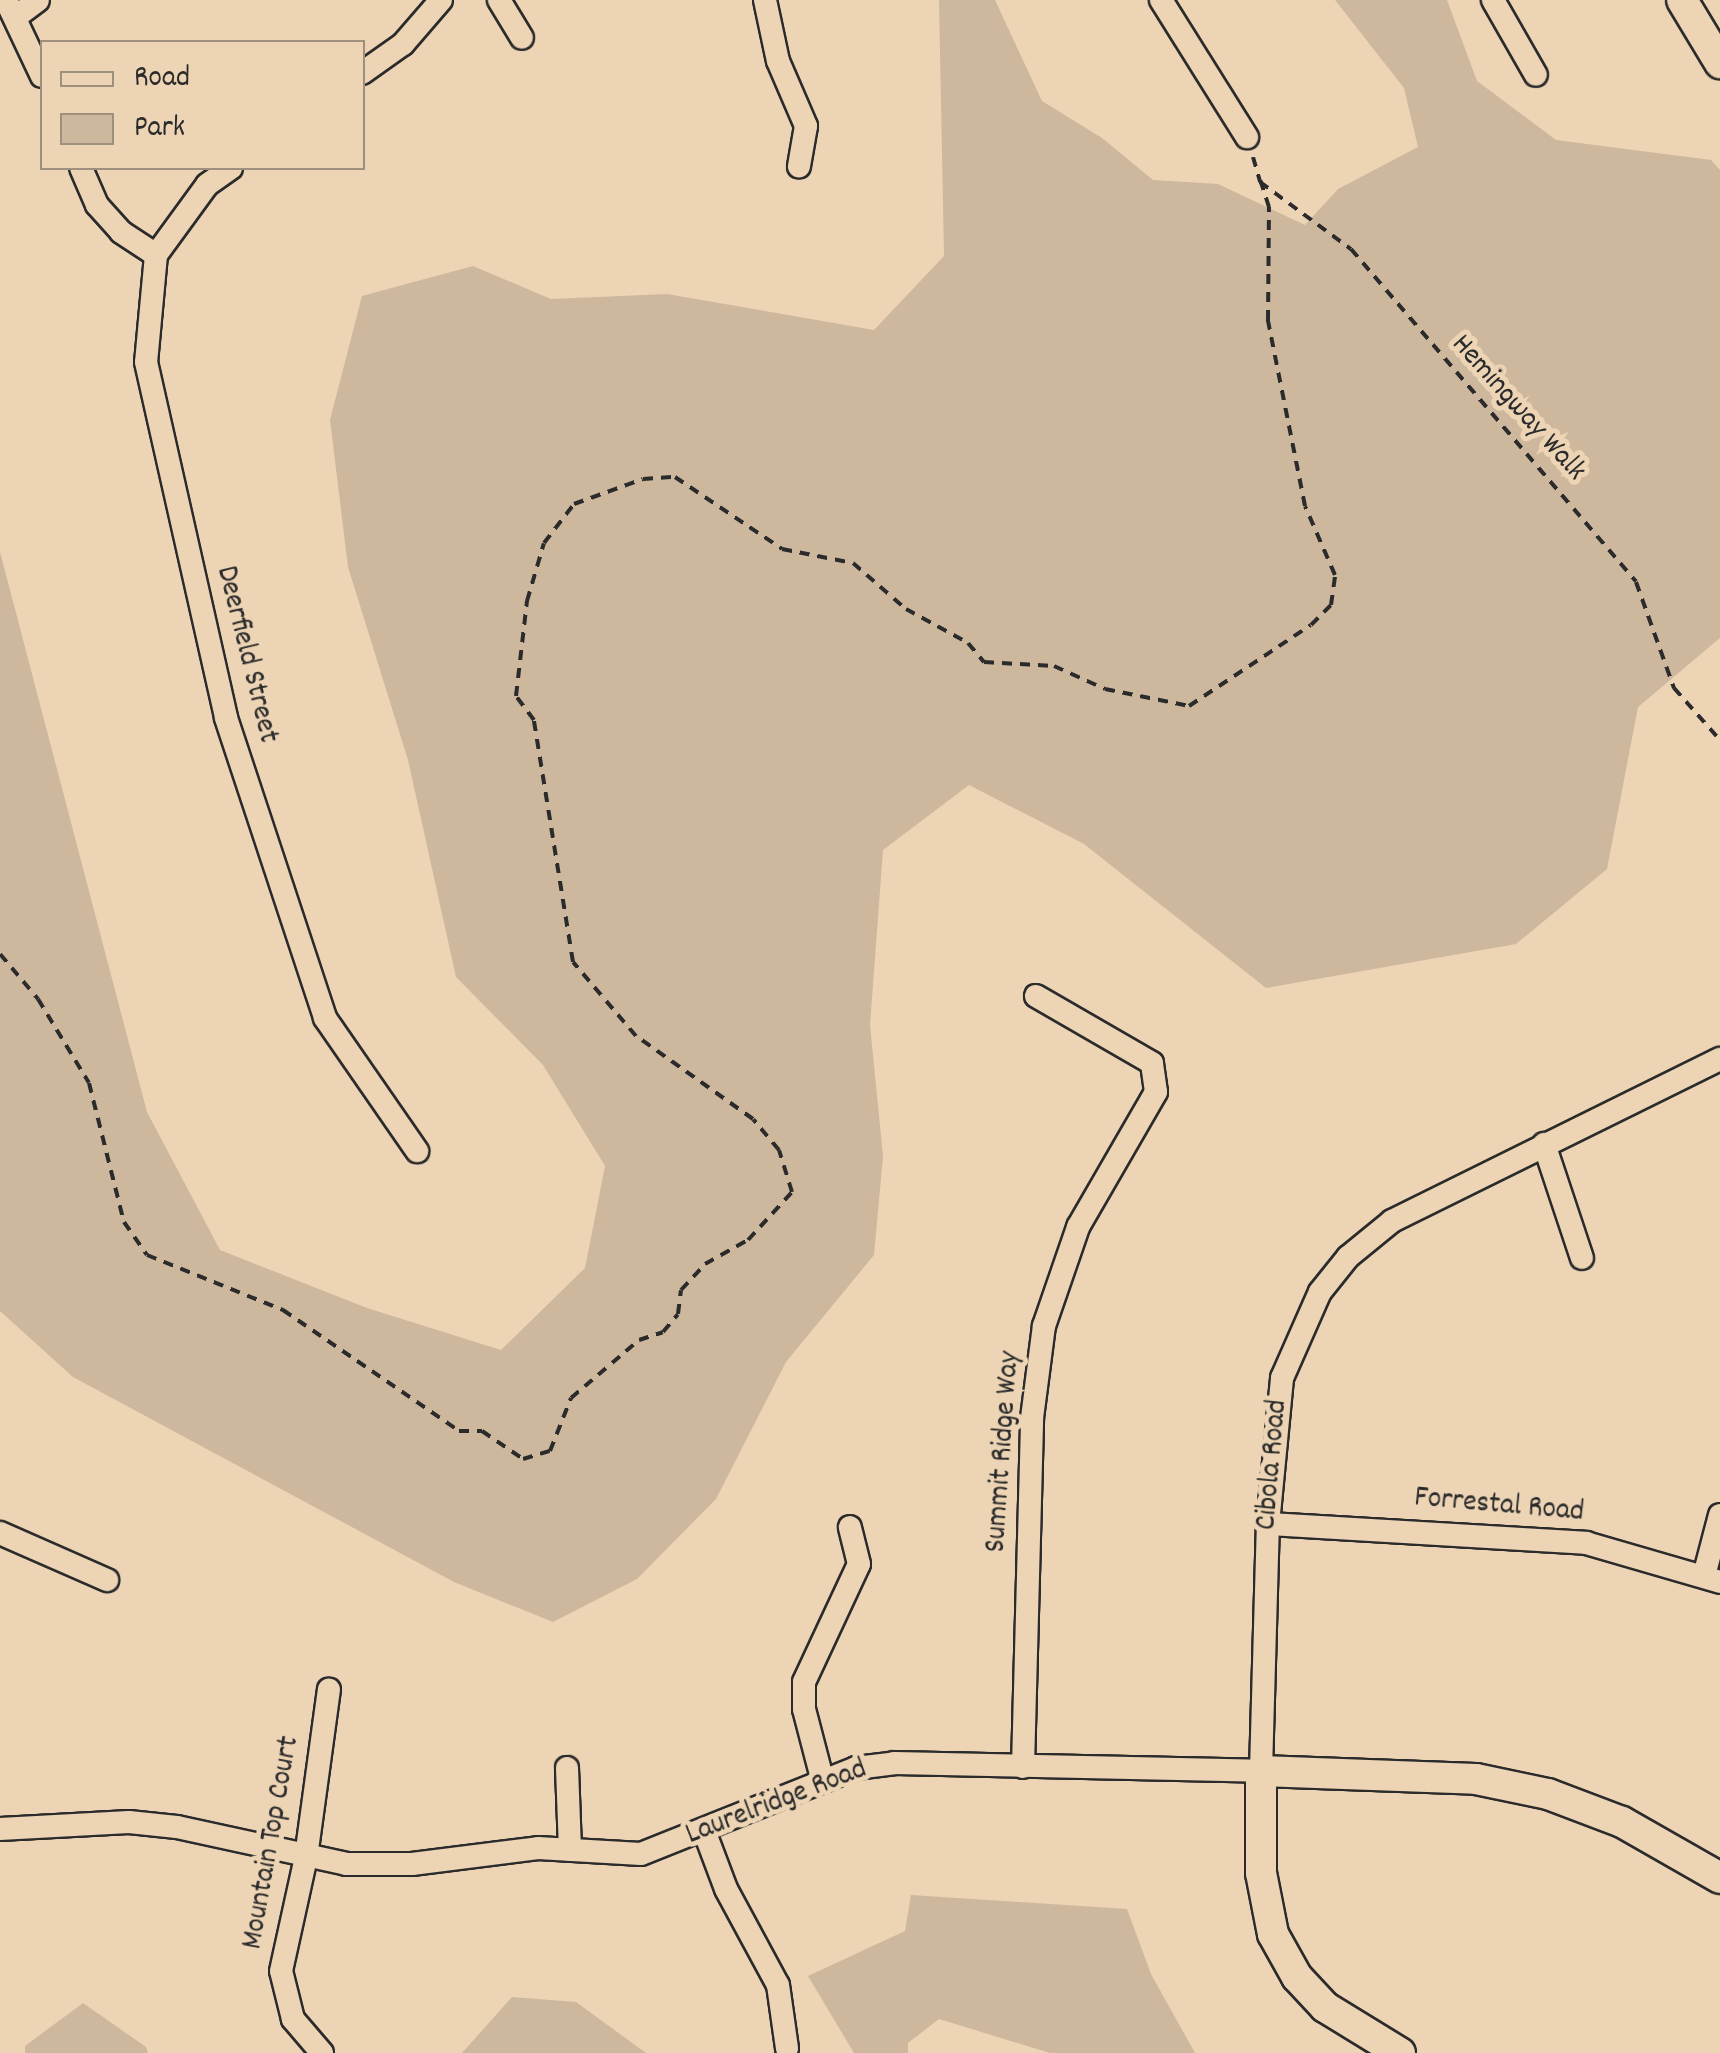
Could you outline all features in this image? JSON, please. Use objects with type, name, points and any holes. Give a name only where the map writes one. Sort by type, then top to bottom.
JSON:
[{"type":"street","points":[[38,0],[12,8],[40,71]]},
{"type":"street","points":[[365,71],[403,44],[441,0]]},
{"type":"street","points":[[499,0],[522,38]]},
{"type":"street","points":[[765,0],[778,61],[806,126],[800,166]]},
{"type":"street","points":[[1161,0],[1246,137]]},
{"type":"street","points":[[1493,0],[1536,75]]},
{"type":"street","points":[[1682,0],[1720,63]]},
{"type":"street","points":[[83,170],[97,205],[120,232],[156,255],[207,185],[228,170]]},
{"type":"street","name":"Deerfield Street","points":[[156,255],[146,362],[226,718],[325,1018],[417,1151]]},
{"type":"street","name":"Summit Ridge Way","points":[[1023,1767],[1032,1418],[1044,1326],[1078,1227],[1156,1092],[1152,1062],[1036,996]]},
{"type":"street","name":"Cibola Road","points":[[1400,2053],[1324,2006],[1297,1977],[1273,1934],[1261,1873],[1268,1524],[1282,1378],[1320,1292],[1348,1257],[1392,1221],[1720,1059]]},
{"type":"street","points":[[1544,1144],[1582,1258]]},
{"type":"street","points":[[1712,1579],[1720,1516]]},
{"type":"street","name":"Forrestal Road","points":[[1268,1524],[1586,1543],[1712,1579]]},
{"type":"street","points":[[822,1782],[804,1710],[804,1682],[858,1564],[850,1527]]},
{"type":"street","points":[[0,1533],[107,1580]]},
{"type":"street","name":"Mountain Top Court","points":[[322,2053],[293,2019],[281,1971],[306,1857],[329,1690]]},
{"type":"street","name":"Laurelridge Road","points":[[0,1829],[129,1822],[306,1857],[412,1864],[538,1848],[641,1854],[704,1833],[822,1782],[894,1763],[1261,1770],[1476,1779],[1548,1794],[1622,1822],[1720,1878]]},
{"type":"street","points":[[567,1768],[570,1850]]},
{"type":"street","points":[[704,1833],[726,1889],[778,1985],[787,2048]]},
{"type":"path","name":"Hemingway Walk","points":[[1246,137],[1266,187],[1351,249],[1628,572],[1674,688],[1720,740]]},
{"type":"path","points":[[0,954],[38,1000],[89,1082],[124,1222],[146,1255],[282,1310],[460,1432],[482,1432],[523,1459],[550,1451],[571,1398],[639,1340],[663,1332],[678,1314],[681,1290],[705,1264],[748,1240],[792,1192],[779,1150],[753,1119],[636,1036],[573,962],[534,720],[516,696],[527,602],[544,543],[574,504],[643,479],[675,477],[782,549],[853,564],[906,609],[968,643],[984,662],[1054,666],[1105,690],[1190,706],[1331,605],[1335,575],[1305,506],[1268,320],[1269,207],[1258,174]]},
{"type":"green space","points":[[939,0],[995,0],[1042,101],[1102,138],[1153,180],[1218,184],[1305,225],[1338,189],[1418,147],[1404,88],[1335,0],[1447,0],[1477,81],[1556,140],[1711,160],[1720,170],[1720,638],[1638,707],[1607,869],[1516,944],[1266,988],[1084,844],[969,785],[883,850],[870,1025],[883,1156],[874,1255],[786,1362],[716,1499],[637,1579],[553,1622],[454,1582],[73,1377],[0,1311],[0,552],[147,1112],[220,1250],[367,1308],[501,1350],[585,1268],[605,1166],[543,1065],[456,977],[408,760],[348,567],[330,420],[362,296],[473,266],[551,299],[667,294],[874,330],[944,256]]},
{"type":"green space","points":[[911,1895],[1127,1909],[1151,1974],[1195,2053],[1050,2053],[939,2019],[908,2043],[908,2053],[854,2053],[808,1976],[905,1931]]},
{"type":"green space","points":[[512,1997],[576,2002],[646,2053],[462,2053]]},
{"type":"green space","points":[[83,2003],[146,2047],[148,2053],[25,2053],[25,2046]]}]
